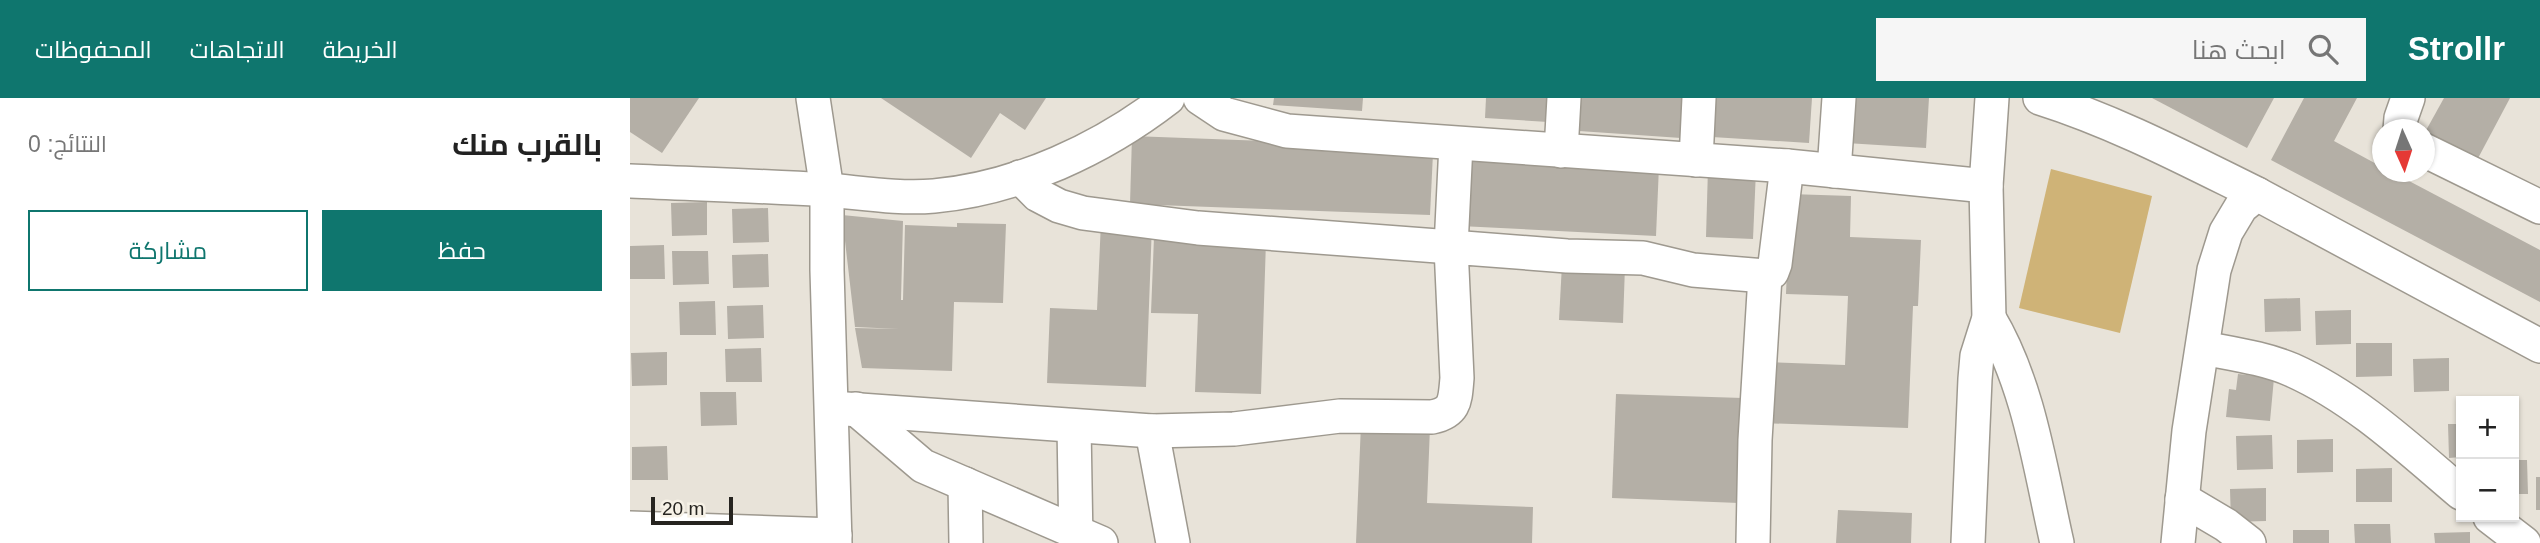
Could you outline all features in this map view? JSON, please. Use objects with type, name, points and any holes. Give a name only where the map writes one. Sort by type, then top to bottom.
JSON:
[{"type":"street","points":[[630,528],[835,539],[844,409],[827,190],[813,98]]},
{"type":"street","points":[[630,181],[827,190],[911,197],[936,196],[1020,177],[1098,144],[1168,98]]},
{"type":"street","points":[[1200,98],[1224,114],[1287,131],[1787,166],[1986,186]]},
{"type":"street","points":[[1561,151],[1564,98]]},
{"type":"street","points":[[1696,160],[1699,98]]},
{"type":"street","points":[[1834,171],[1839,98]]},
{"type":"street","points":[[1968,543],[1975,379],[1978,356],[1989,318],[1986,186],[1992,98]]},
{"type":"street","points":[[2040,98],[2152,142],[2257,194],[2540,346]]},
{"type":"street","points":[[2401,119],[2408,98]]},
{"type":"street","points":[[844,409],[1152,431],[1234,429],[1340,416],[1432,417],[1446,414],[1452,408],[1457,378],[1451,247],[1457,145]]},
{"type":"street","points":[[2435,155],[2540,207]]},
{"type":"street","points":[[1020,177],[1038,195],[1059,206],[1113,218],[1198,228],[1567,256],[1643,258],[1693,270],[1765,276],[1772,272],[1775,264],[1787,166]]},
{"type":"street","points":[[2178,543],[2189,431],[2214,270],[2227,232],[2241,207],[2257,194]]},
{"type":"street","points":[[1753,543],[1755,440],[1765,276]]},
{"type":"street","points":[[1989,318],[2005,345],[2019,386],[2057,543]]},
{"type":"street","points":[[2203,348],[2254,358],[2290,369],[2323,386],[2388,432],[2456,489]]},
{"type":"street","points":[[844,409],[923,466],[1085,539]]},
{"type":"street","points":[[1074,426],[1085,539]]},
{"type":"street","points":[[1152,431],[1173,543]]},
{"type":"street","points":[[965,484],[966,543]]},
{"type":"street","points":[[2182,499],[2226,525],[2249,543]]},
{"type":"street","points":[[2497,522],[2525,543]]},
{"type":"shaded area","points":[[2051,169],[2152,196],[2120,333],[2019,308]]},
{"type":"building","points":[[630,98],[699,98],[662,153],[630,132]]},
{"type":"building","points":[[881,98],[1046,98],[1025,130],[1000,113],[971,158]]},
{"type":"building","points":[[1274,98],[1363,98],[1362,111],[1273,105]]},
{"type":"building","points":[[1486,98],[1550,98],[1548,122],[1485,118]]},
{"type":"building","points":[[1581,98],[1684,98],[1681,138],[1579,131]]},
{"type":"building","points":[[1715,98],[1812,98],[1809,143],[1712,137]]},
{"type":"building","points":[[1849,98],[1929,98],[1926,148],[1846,143]]},
{"type":"building","points":[[2152,98],[2274,98],[2247,148]]},
{"type":"building","points":[[2304,98],[2357,98],[2334,141],[2372,162],[2372,182],[2411,182],[2540,250],[2540,302],[2271,160]]},
{"type":"building","points":[[2444,98],[2510,98],[2476,162],[2435,140],[2435,119],[2432,119]]},
{"type":"building","points":[[1132,136],[1367,145],[1433,153],[1430,215],[1130,204]]},
{"type":"building","points":[[1462,150],[1659,166],[1656,236],[1460,226]]},
{"type":"building","points":[[1708,168],[1756,170],[1753,239],[1706,237]]},
{"type":"building","points":[[1790,194],[1851,196],[1850,237],[1921,240],[1918,306],[1913,306],[1908,428],[1760,423],[1763,362],[1845,365],[1848,296],[1786,294]]},
{"type":"building","points":[[707,202],[707,235],[672,236],[671,203]]},
{"type":"building","points":[[768,208],[769,242],[733,243],[732,209]]},
{"type":"building","points":[[842,215],[903,221],[901,300],[905,225],[957,227],[957,223],[1006,224],[1003,303],[954,302],[952,371],[862,368],[855,328],[899,329],[855,327]]},
{"type":"building","points":[[1101,222],[1152,224],[1146,387],[1047,383],[1050,308],[1097,310]]},
{"type":"building","points":[[1154,237],[1266,241],[1261,394],[1195,392],[1198,314],[1151,313]]},
{"type":"building","points":[[664,245],[665,279],[630,279],[630,246]]},
{"type":"building","points":[[672,251],[708,251],[709,284],[673,285]]},
{"type":"building","points":[[768,254],[769,287],[733,288],[732,255]]},
{"type":"building","points":[[1562,264],[1625,266],[1623,323],[1559,320]]},
{"type":"building","points":[[2300,298],[2301,331],[2265,332],[2264,299]]},
{"type":"building","points":[[715,301],[716,335],[680,335],[679,302]]},
{"type":"building","points":[[763,305],[764,338],[728,339],[727,306]]},
{"type":"building","points":[[2351,310],[2351,344],[2316,345],[2315,311]]},
{"type":"building","points":[[2356,343],[2392,343],[2392,376],[2356,377]]},
{"type":"building","points":[[761,348],[762,382],[726,382],[725,349]]},
{"type":"building","points":[[667,352],[667,385],[632,386],[631,353]]},
{"type":"building","points":[[2449,358],[2449,391],[2414,392],[2413,359]]},
{"type":"building","points":[[2238,374],[2274,378],[2270,421],[2226,417],[2229,389],[2236,390]]},
{"type":"building","points":[[700,392],[736,392],[737,425],[701,426]]},
{"type":"building","points":[[1616,394],[1743,398],[1739,503],[1612,498]]},
{"type":"building","points":[[1361,424],[1430,427],[1427,503],[1533,507],[1532,543],[1356,543]]},
{"type":"building","points":[[2448,424],[2456,424],[2456,457],[2449,458]]},
{"type":"building","points":[[2272,435],[2273,469],[2237,470],[2236,436]]},
{"type":"building","points":[[2333,439],[2333,472],[2297,473],[2297,440]]},
{"type":"building","points":[[667,446],[668,480],[632,480],[632,447]]},
{"type":"building","points":[[2519,460],[2527,460],[2528,494],[2519,494]]},
{"type":"building","points":[[2392,468],[2392,502],[2356,502],[2356,469]]},
{"type":"building","points":[[2536,477],[2540,477],[2540,510],[2536,510]]},
{"type":"building","points":[[2266,488],[2266,521],[2231,522],[2230,489]]},
{"type":"building","points":[[1838,510],[1912,513],[1911,543],[1836,543]]},
{"type":"building","points":[[2354,524],[2390,524],[2391,543],[2355,543]]},
{"type":"building","points":[[2293,530],[2329,530],[2329,543],[2293,543]]},
{"type":"building","points":[[2470,532],[2470,543],[2435,543],[2434,533]]}]
